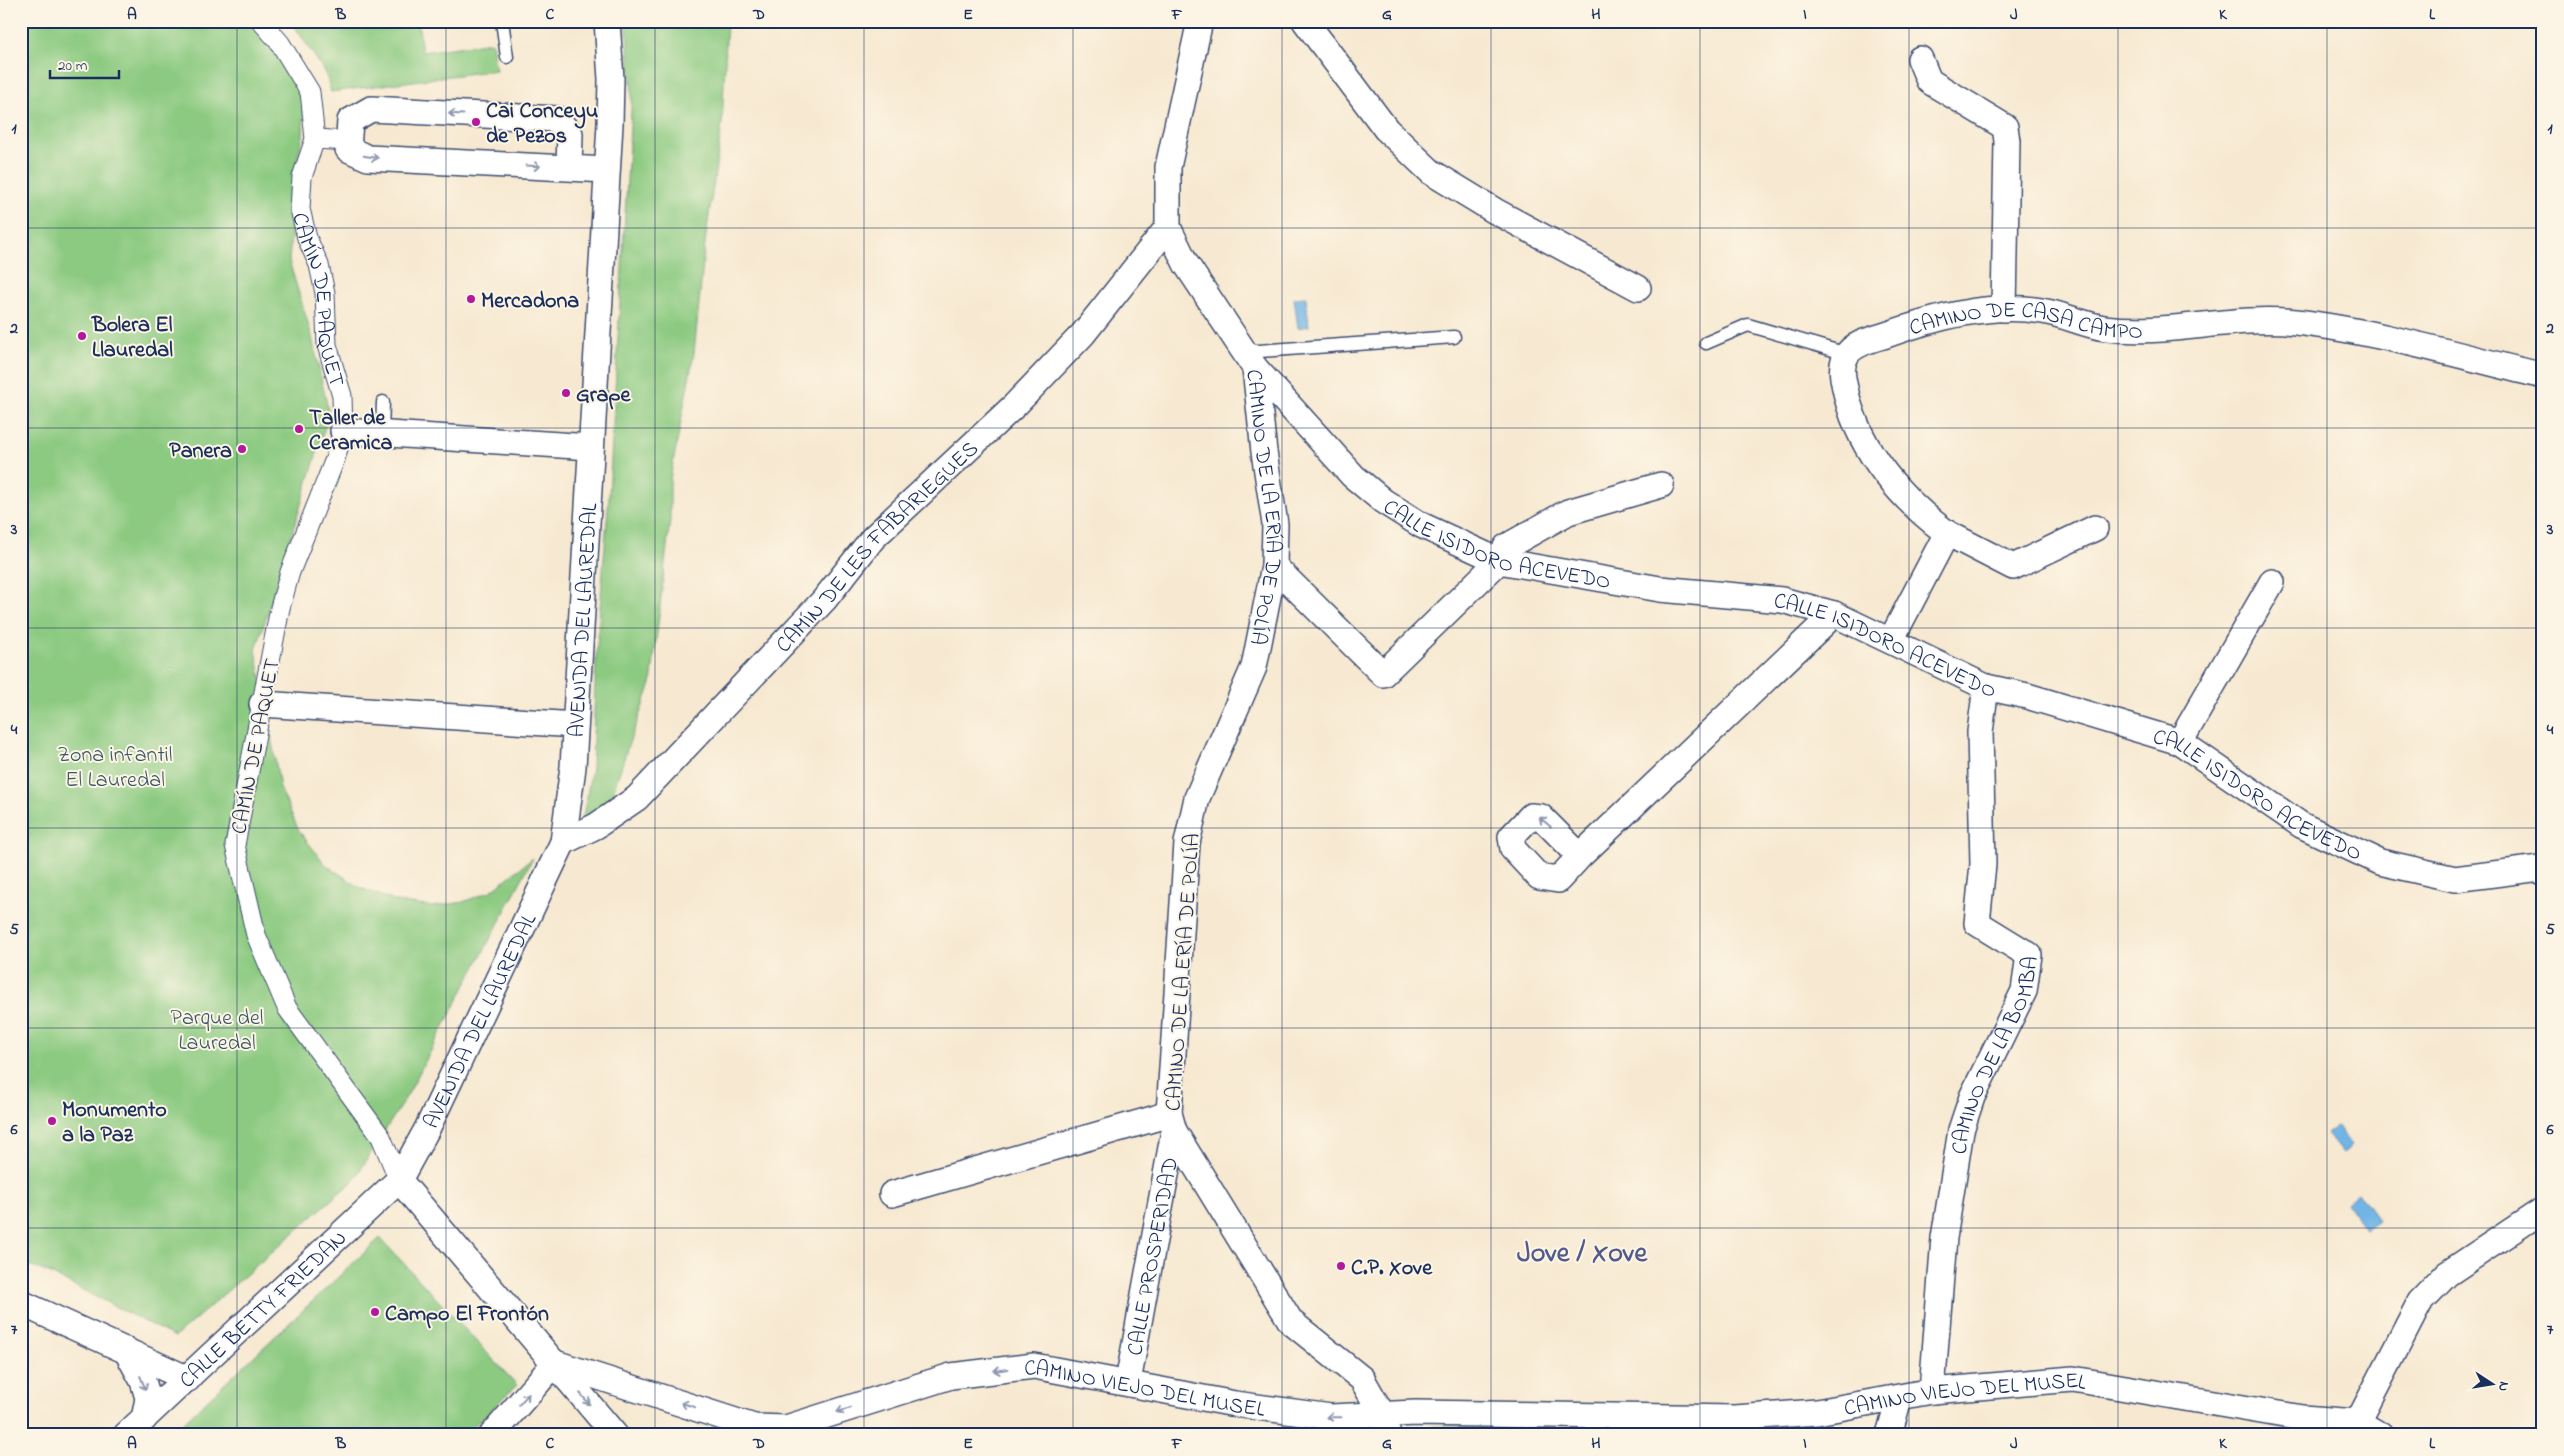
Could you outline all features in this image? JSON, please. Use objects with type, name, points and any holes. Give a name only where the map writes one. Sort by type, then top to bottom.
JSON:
[{"type":"street","name":"CAMÍN DE PAQUET","points":[[261,21],[280,43],[310,92],[315,139],[302,177],[300,209],[307,238],[318,265],[325,293],[327,345],[342,396],[343,431],[335,460],[290,572],[280,608],[235,845],[256,935],[287,1008],[381,1137],[399,1180],[615,1435]]},
{"type":"street","name":"AVENIDA DEL LAUREDAL","points":[[399,1180],[427,1129],[563,842],[573,767],[607,170],[611,79],[606,21]]},
{"type":"street","name":"CAMINO DE LA ERÍA DE POLÍA","points":[[1200,21],[1168,167],[1168,227],[1186,264],[1250,360],[1276,524],[1274,566],[1254,667],[1197,798],[1187,843],[1172,1122],[1291,1322],[1362,1379],[1385,1424]]},
{"type":"street","points":[[1305,21],[1386,129],[1431,172],[1495,212],[1638,288]]},
{"type":"street","points":[[1920,59],[1929,81],[2005,127],[2007,141],[2004,309]]},
{"type":"street","points":[[569,168],[570,134],[557,119],[370,109],[350,121],[348,149],[368,158],[607,170]]},
{"type":"street","points":[[315,139],[348,141]]},
{"type":"street","name":"CAMÍN DE LES FABARIEGUES","points":[[563,842],[596,826],[637,798],[824,600],[873,538],[1015,405],[1083,334],[1168,227]]},
{"type":"street","name":"CAMINO DE CASA CAMPO","points":[[1847,354],[1858,345],[1926,321],[2004,309],[2041,310],[2113,328],[2142,329],[2246,319],[2296,322],[2359,333],[2543,376]]},
{"type":"street","points":[[1847,354],[1841,368],[1848,400],[1868,449],[1893,484],[1927,519],[1947,534],[2013,567],[2095,528]]},
{"type":"street","name":"CALLE ISIDORO ACEVEDO","points":[[1250,360],[1353,476],[1384,501],[1421,525],[1499,561],[1660,589],[1782,600],[1834,614],[1986,687],[2027,696],[2180,742],[2301,824],[2380,862],[2455,880],[2542,868]]},
{"type":"street","points":[[343,431],[591,447]]},
{"type":"street","points":[[1274,566],[1383,674],[1499,561],[1506,548],[1568,512],[1661,485]]},
{"type":"street","points":[[1890,640],[1947,534]]},
{"type":"street","points":[[2180,742],[2272,582]]},
{"type":"street","points":[[1580,856],[1834,614]]},
{"type":"street","name":"CAMINO DE LA BOMBA","points":[[1932,1392],[1944,1238],[1960,1130],[1972,1097],[2024,991],[2029,955],[1977,923],[1982,864],[1980,732],[1986,687]]},
{"type":"street","points":[[262,704],[575,726]]},
{"type":"street","points":[[892,1194],[1156,1118],[1172,1122]]},
{"type":"street","name":"CALLE PROSPERIDAD","points":[[1128,1382],[1172,1122]]},
{"type":"street","name":"CALLE BETTY FRIEDAN","points":[[135,1427],[399,1180]]},
{"type":"street","points":[[2380,1435],[2358,1422],[2420,1302],[2447,1274],[2543,1210]]},
{"type":"street","points":[[21,1303],[188,1379]]},
{"type":"street","points":[[126,1350],[143,1381],[148,1398],[135,1427]]},
{"type":"street","points":[[492,1435],[555,1363]]},
{"type":"street","name":"CAMINO VIEJO DEL MUSEL","points":[[555,1363],[754,1427],[778,1428],[786,1428],[951,1376],[1034,1366],[1128,1382],[1235,1404],[1385,1424],[1735,1418],[1816,1412],[1932,1392],[2073,1379],[2302,1418],[2358,1422]]},
{"type":"street","points":[[1889,1435],[1899,1398]]},
{"type":"street","points":[[1368,1435],[1385,1424]]},
{"type":"lane","points":[[502,21],[507,57]]},
{"type":"lane","points":[[1706,342],[1748,325],[1847,354]]},
{"type":"lane","points":[[1250,360],[1454,337]]},
{"type":"lane","points":[[382,433],[383,402]]},
{"type":"green space","name":"Parque del Lauredal","points":[[21,21],[252,21],[304,82],[303,137],[298,155],[289,261],[311,333],[329,414],[256,650],[280,788],[299,831],[326,865],[361,888],[397,902],[433,907],[463,902],[491,891],[533,858],[408,1094],[354,1180],[175,1337],[47,1272],[21,1263]]},
{"type":"green space","points":[[291,21],[418,21],[422,52],[492,42],[496,70],[331,92],[325,72]]},
{"type":"green space","points":[[626,21],[727,21],[722,124],[705,243],[694,353],[670,479],[670,520],[651,684],[607,811],[581,827],[592,768],[596,658],[609,495],[632,93]]},
{"type":"green space","name":"Campo El Frontón","points":[[380,1238],[517,1385],[464,1435],[170,1435]]},
{"type":"green space","points":[[1432,1426],[1735,1431],[1785,1428],[1783,1435],[1420,1435],[1422,1431]]},
{"type":"water","points":[[1306,297],[1309,326],[1298,328],[1294,298]]},
{"type":"water","points":[[2336,1126],[2351,1146],[2342,1153],[2326,1133]]},
{"type":"water","points":[[2358,1192],[2378,1220],[2365,1229],[2346,1202]]},
{"type":"place","name":"Cai Conceyu de Pezos","points":[[476,122]]},
{"type":"place","name":"Mercadona","points":[[471,299]]},
{"type":"place","name":"Bolera El Llauredal","points":[[82,336]]},
{"type":"place","name":"Grape","points":[[566,393]]},
{"type":"place","name":"Taller de Ceramica","points":[[299,429]]},
{"type":"place","name":"Panera","points":[[242,449]]},
{"type":"place","name":"Monumento a la Paz","points":[[52,1121]]},
{"type":"place","name":"C.P. Xove","points":[[1341,1266]]},
{"type":"place","name":"Campo El Frontón","points":[[375,1312]]},
{"type":"district","name":"Jove / Xove","points":[[1582,1251]]},
{"type":"park label","name":"Zona infantil El Lauredal","points":[[115,766]]}]
